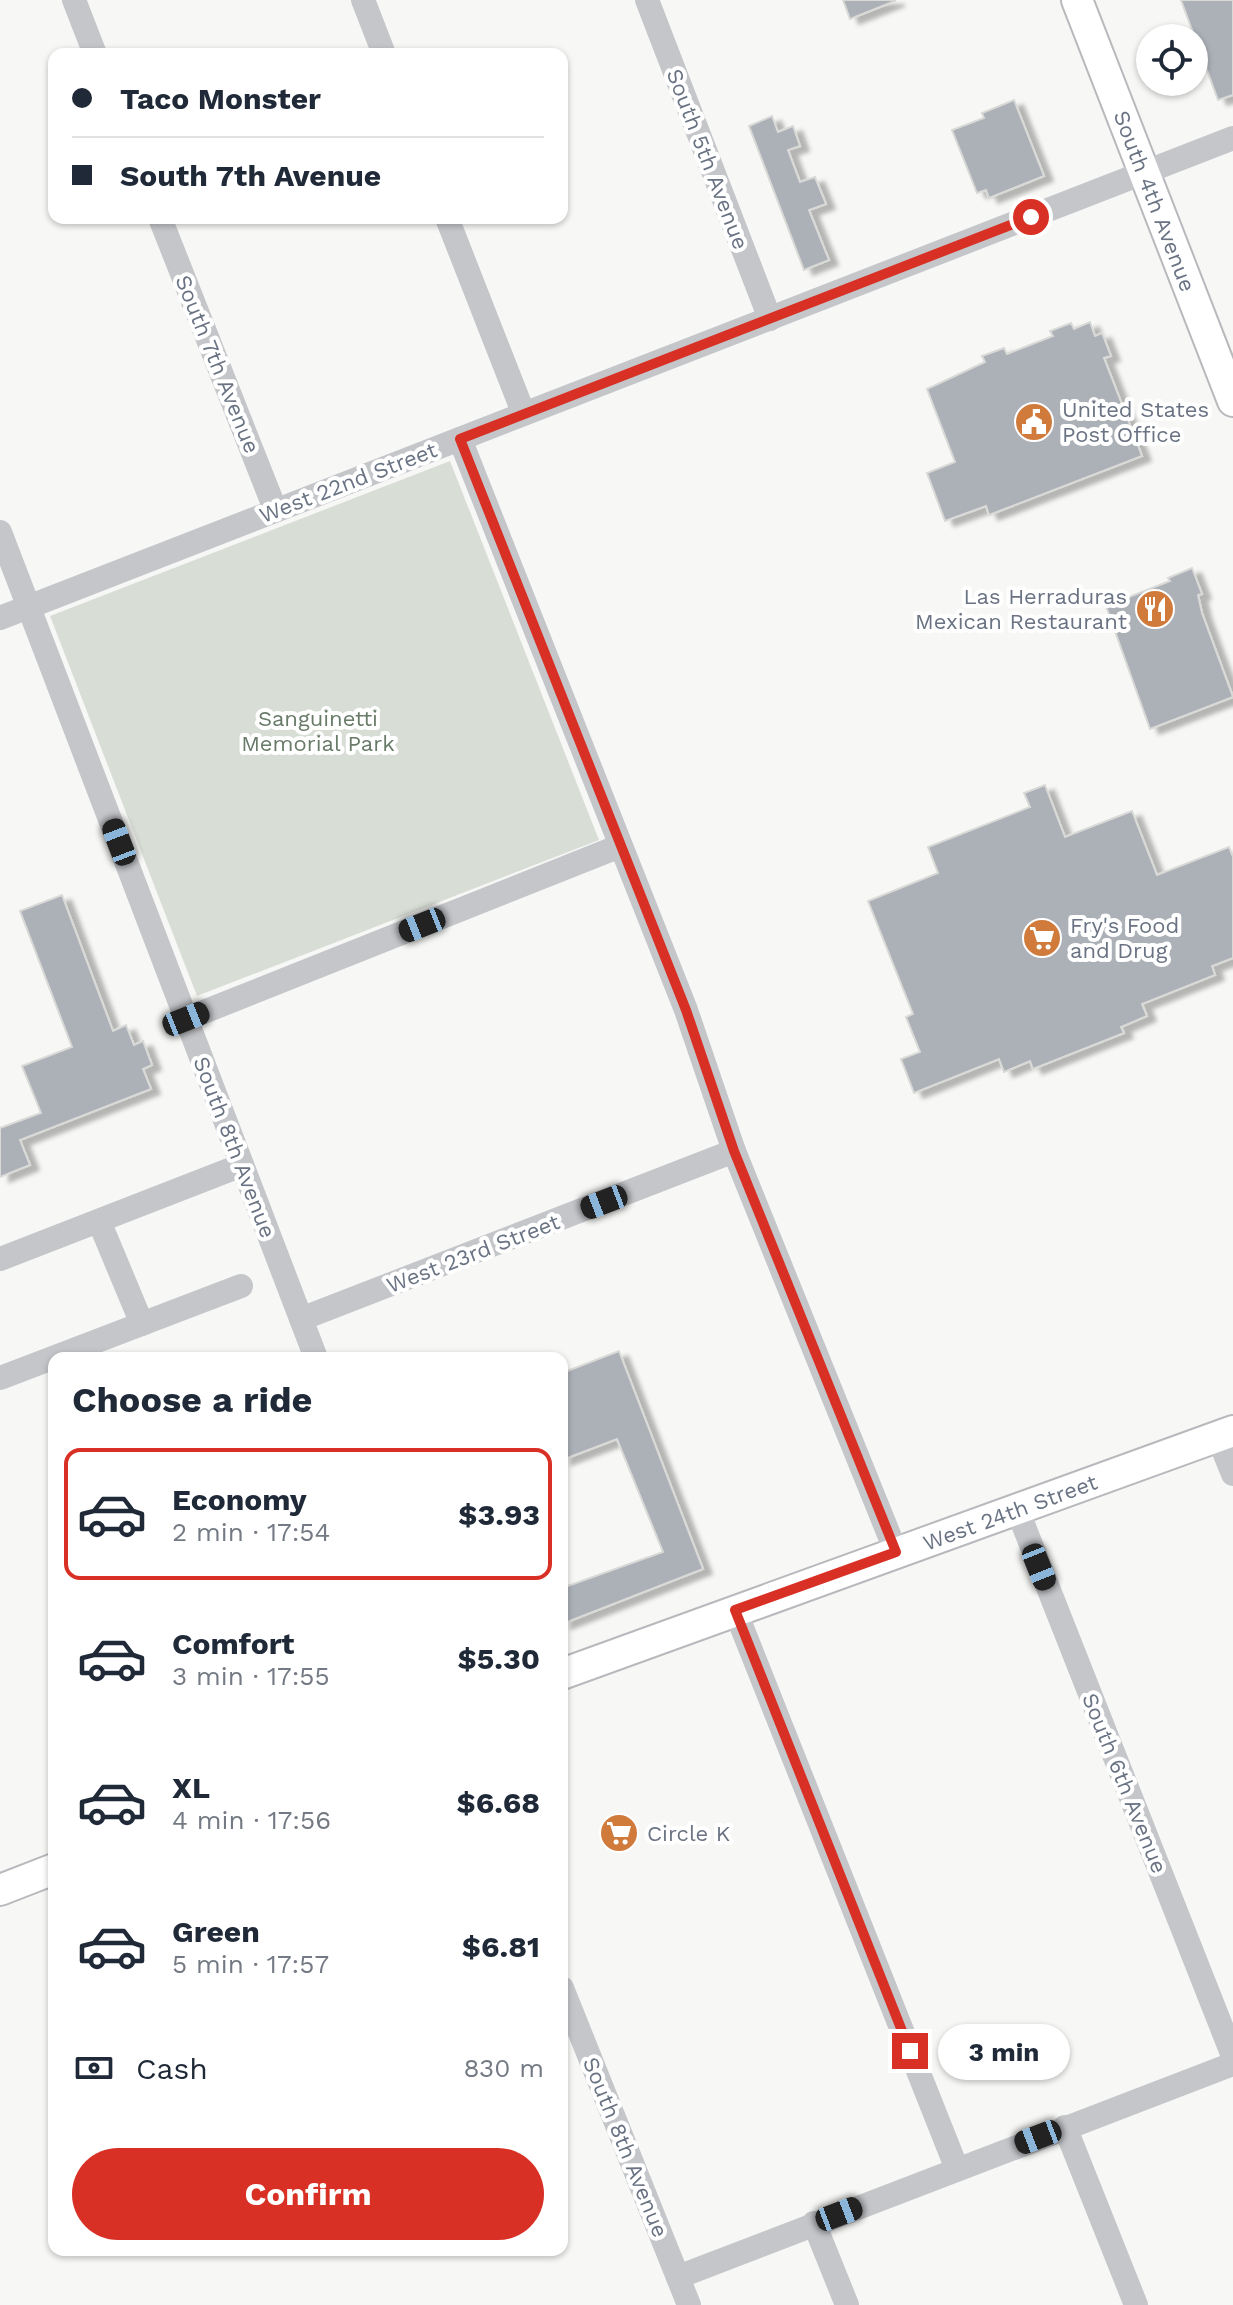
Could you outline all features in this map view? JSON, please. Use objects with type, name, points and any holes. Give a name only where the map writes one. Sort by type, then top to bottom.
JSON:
[{"type":"main road","name":"South 4th Avenue","points":[[1077,0],[1233,401]]},
{"type":"main road","name":"West 24th Street","points":[[568,1672],[1225,1434]]},
{"type":"main road","points":[[0,1890],[48,1871]]},
{"type":"street","points":[[74,0],[93,48]]},
{"type":"street","points":[[363,0],[382,48]]},
{"type":"street","name":"South 5th Avenue","points":[[647,0],[770,319]]},
{"type":"street","name":"West 22nd Street","points":[[0,618],[1233,138]]},
{"type":"street","name":"South 7th Avenue","points":[[162,224],[275,509]]},
{"type":"street","points":[[449,224],[523,412]]},
{"type":"street","points":[[460,439],[686,1010],[734,1151],[896,1552]]},
{"type":"street","name":"South 8th Avenue","points":[[0,532],[314,1352]]},
{"type":"street","points":[[186,1019],[620,846]]},
{"type":"street","name":"West 23rd Street","points":[[301,1319],[734,1151]]},
{"type":"street","points":[[0,1259],[242,1165]]},
{"type":"street","points":[[99,1221],[142,1324]]},
{"type":"street","points":[[68,1352],[241,1286]]},
{"type":"street","points":[[0,1378],[48,1360]]},
{"type":"street","points":[[1225,1434],[1233,1474]]},
{"type":"street","name":"South 6th Avenue","points":[[1017,1509],[1233,2056]]},
{"type":"street","points":[[735,1610],[957,2169]]},
{"type":"street","name":"South 8th Avenue","points":[[568,2003],[689,2305]]},
{"type":"street","points":[[678,2277],[1233,2064]]},
{"type":"street","points":[[1065,2127],[1136,2305]]},
{"type":"street","points":[[814,2223],[847,2305]]},
{"type":"green space","name":"Sanguinetti Memorial Park","points":[[450,461],[599,840],[197,996],[50,616]]},
{"type":"building","points":[[843,0],[895,0],[895,1],[850,19]]},
{"type":"building","points":[[1181,0],[1233,0],[1233,95],[1218,100],[1208,73],[1208,24],[1190,24]]},
{"type":"building","points":[[1014,100],[1044,176],[989,198],[986,190],[977,193],[952,130],[984,118],[982,113]]},
{"type":"building","points":[[772,116],[778,132],[793,126],[800,146],[788,150],[800,182],[815,177],[826,204],[809,210],[829,260],[804,270],[749,126]]},
{"type":"building","name":"United States Post Office","points":[[1090,322],[1095,336],[1102,333],[1111,356],[1104,358],[1142,456],[989,515],[986,506],[945,521],[927,473],[955,462],[927,389],[985,362],[982,356],[1004,348],[1007,354],[1053,336],[1050,331],[1071,323],[1074,329]]},
{"type":"building","points":[[1192,568],[1202,594],[1198,595],[1202,613],[1233,697],[1150,729],[1106,606],[1170,581],[1168,578]]},
{"type":"building","name":"Fry's Food and Drug","points":[[1045,785],[1065,837],[1132,811],[1157,875],[1229,847],[1233,857],[1233,958],[1212,966],[1215,975],[1142,1004],[1147,1016],[1121,1027],[1124,1033],[1033,1069],[1030,1061],[1004,1072],[999,1059],[914,1093],[901,1059],[920,1052],[906,1017],[913,1014],[868,901],[938,873],[928,847],[1030,807],[1024,793]]},
{"type":"building","points":[[62,895],[113,1031],[126,1025],[134,1045],[143,1041],[152,1065],[143,1069],[151,1089],[20,1140],[30,1165],[0,1177],[0,1128],[41,1113],[22,1066],[72,1047],[20,911]]},
{"type":"building","points":[[619,1351],[703,1569],[568,1622],[568,1586],[663,1552],[617,1439],[568,1458],[568,1371]]},
{"type":"place","name":"United States Post Office","points":[[1034,422]]},
{"type":"place","name":"Las Herraduras Mexican Restaurant","points":[[1155,609]]},
{"type":"place","name":"Fry's Food and Drug","points":[[1042,938]]},
{"type":"place","name":"Circle K","points":[[619,1833]]},
{"type":"route","points":[[910,2051],[735,1610],[896,1552],[734,1151],[686,1010],[460,439],[1031,217]]}]
